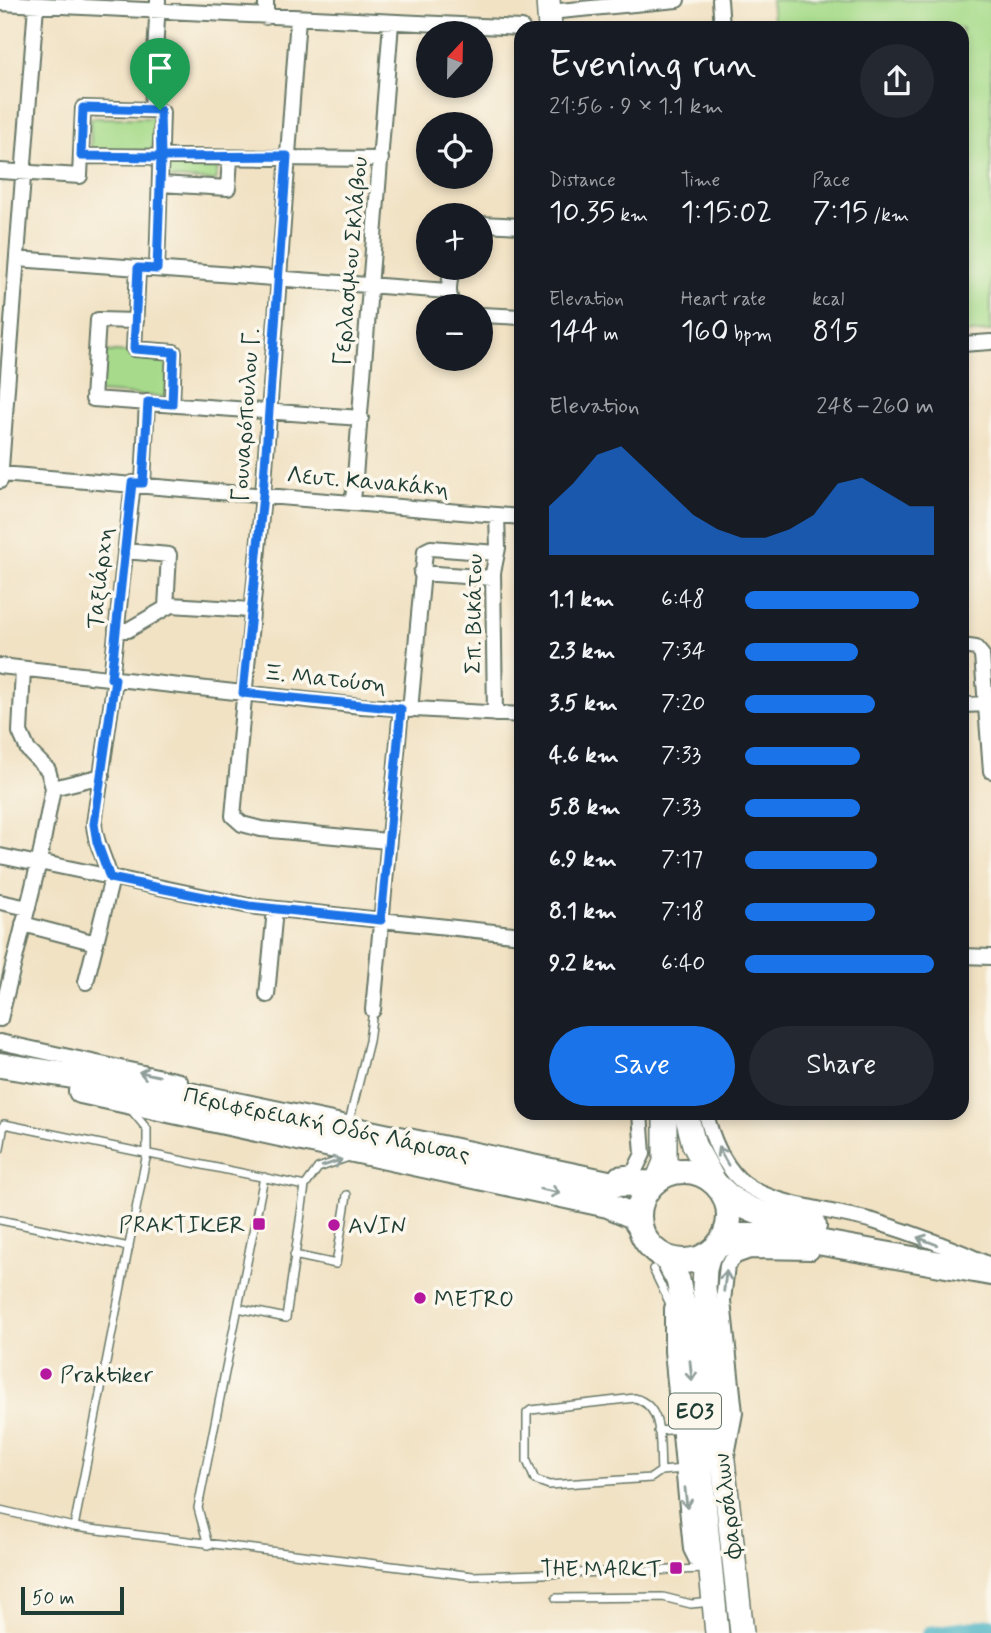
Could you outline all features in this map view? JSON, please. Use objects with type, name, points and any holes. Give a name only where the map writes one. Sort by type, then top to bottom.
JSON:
[{"type":"highway","name":"Περιφερειακή Οδός Λάρισας","points":[[0,1066],[62,1087],[608,1205],[633,1216],[639,1224]]},
{"type":"highway","name":"Περιφερειακή Οδός Λάρισας","points":[[0,1066],[165,1090],[577,1172],[624,1185],[656,1181]]},
{"type":"highway","points":[[639,1224],[642,1199],[656,1181],[684,1171],[697,1173],[732,1200],[754,1211],[876,1240],[911,1256]]},
{"type":"highway","name":"ΕΟ3","points":[[714,1250],[725,1237],[729,1218],[728,1205],[717,1186]]},
{"type":"highway","name":"ΕΟ3","points":[[639,1224],[660,1263]]},
{"type":"highway","points":[[660,1263],[688,1261],[739,1236],[756,1235],[814,1247],[911,1256],[991,1273]]},
{"type":"main road","points":[[656,1181],[665,1162],[665,1120]]},
{"type":"main road","name":"ΕΟ3","points":[[688,1120],[697,1152],[717,1186]]},
{"type":"main road","name":"Φαρσάλων","points":[[714,1250],[705,1268],[704,1289],[742,1630]]},
{"type":"main road","name":"Φαρσάλων","points":[[660,1263],[675,1272],[711,1568],[714,1630]]},
{"type":"street","points":[[266,17],[267,0]]},
{"type":"street","points":[[549,13],[677,0]]},
{"type":"street","points":[[720,0],[722,21]]},
{"type":"street","points":[[0,2],[36,5],[158,5],[266,17],[514,28]]},
{"type":"street","points":[[1,477],[7,302],[17,259],[36,5]]},
{"type":"street","points":[[152,110],[158,5]]},
{"type":"street","name":"Γουναρόπουλου Γ.","points":[[298,18],[296,77],[287,156],[263,495],[233,816],[242,824],[261,829],[387,841]]},
{"type":"street","name":"Γερλασιμου Σκλάβου","points":[[353,502],[391,23]]},
{"type":"street","points":[[0,172],[80,176],[83,108],[162,112],[157,269]]},
{"type":"street","points":[[81,156],[381,159]]},
{"type":"street","points":[[160,184],[228,188],[230,158]]},
{"type":"street","points":[[493,225],[514,226]]},
{"type":"street","points":[[17,259],[448,292],[450,280]]},
{"type":"street","points":[[138,268],[134,349],[174,352],[172,404]]},
{"type":"street","points":[[493,316],[514,317]]},
{"type":"street","points":[[136,321],[98,320],[93,399],[360,418]]},
{"type":"street","points":[[969,344],[991,342]]},
{"type":"street","name":"Ταξιάρχη","points":[[110,878],[95,834],[125,551],[138,483],[148,402]]},
{"type":"street","name":"Λευτ. Κανακάκη","points":[[1,477],[138,483],[514,517]]},
{"type":"street","name":"Σπ. Βικάτου","points":[[495,713],[493,578],[497,553],[497,516]]},
{"type":"street","points":[[373,1010],[387,841],[423,554],[431,548],[497,553]]},
{"type":"street","points":[[125,551],[169,555],[166,607]]},
{"type":"street","points":[[421,573],[493,578]]},
{"type":"street","points":[[116,630],[128,630],[166,607],[175,605],[251,610]]},
{"type":"street","points":[[969,647],[976,648],[982,655],[989,704],[991,771]]},
{"type":"street","name":"Ξ. Ματούση","points":[[0,666],[405,709],[514,714]]},
{"type":"street","points":[[0,1019],[39,863],[53,788],[48,770],[28,750],[20,732],[23,669]]},
{"type":"street","points":[[969,705],[989,704]]},
{"type":"street","points":[[53,788],[102,776]]},
{"type":"street","points":[[0,856],[275,909],[514,934]]},
{"type":"street","points":[[86,982],[110,878]]},
{"type":"street","points":[[0,902],[28,908]]},
{"type":"street","points":[[267,995],[275,909]]},
{"type":"street","points":[[23,925],[96,943]]},
{"type":"street","points":[[969,956],[991,957]]},
{"type":"street","points":[[0,1042],[350,1118],[577,1172],[615,1174],[637,1170],[643,1154],[641,1120]]},
{"type":"street","points":[[709,1120],[724,1158],[740,1180],[751,1188],[779,1199],[875,1222],[991,1265]]},
{"type":"street","points":[[723,1469],[735,1422],[723,1301],[727,1265],[736,1255],[750,1251],[814,1247]]},
{"type":"street","points":[[678,1308],[672,1351],[693,1555],[711,1568]]},
{"type":"lane","points":[[350,1118],[369,1041],[373,1010]]},
{"type":"lane","points":[[74,1527],[149,1138],[141,1118],[112,1098]]},
{"type":"lane","points":[[0,1149],[4,1124],[305,1186]]},
{"type":"lane","points":[[238,1308],[286,1318],[305,1186],[318,1168],[369,1153]]},
{"type":"lane","points":[[208,1545],[198,1508],[264,1177]]},
{"type":"lane","points":[[294,1255],[336,1264],[347,1195]]},
{"type":"lane","points":[[0,1220],[128,1247]]},
{"type":"lane","points":[[661,1471],[657,1417],[650,1405],[635,1398],[531,1410],[526,1418],[530,1437],[528,1467],[535,1480],[541,1483],[651,1478],[661,1471],[683,1469]]},
{"type":"lane","points":[[658,1431],[680,1429]]},
{"type":"lane","points":[[0,1510],[74,1527],[473,1576],[711,1568]]},
{"type":"lane","points":[[556,1598],[657,1597],[691,1604],[714,1602]]},
{"type":"green space","points":[[771,0],[991,0],[991,331],[969,333],[969,21],[773,21]]},
{"type":"green space","points":[[152,118],[156,121],[152,152],[91,150],[90,120]]},
{"type":"green space","points":[[215,164],[218,168],[215,181],[170,178],[166,175],[166,165]]},
{"type":"green space","points":[[99,351],[168,355],[166,397],[96,392]]},
{"type":"waterway","points":[[929,1633],[991,1625]]},
{"type":"place","name":"PRAKTIKER","points":[[259,1224]]},
{"type":"place","name":"AVIN","points":[[334,1225]]},
{"type":"place","name":"METRO","points":[[420,1298]]},
{"type":"place","name":"Praktiker","points":[[46,1374]]},
{"type":"place","name":"THE MARKT","points":[[676,1568]]},
{"type":"route","points":[[160,110],[83,108],[81,156],[161,157],[157,269],[138,268],[134,349],[174,352],[172,404],[148,402],[143,483],[132,483],[111,678],[115,679],[95,813],[97,842],[110,878],[249,906],[381,920],[401,709],[243,693],[263,495],[287,156],[216,159],[161,157],[160,110]]}]
